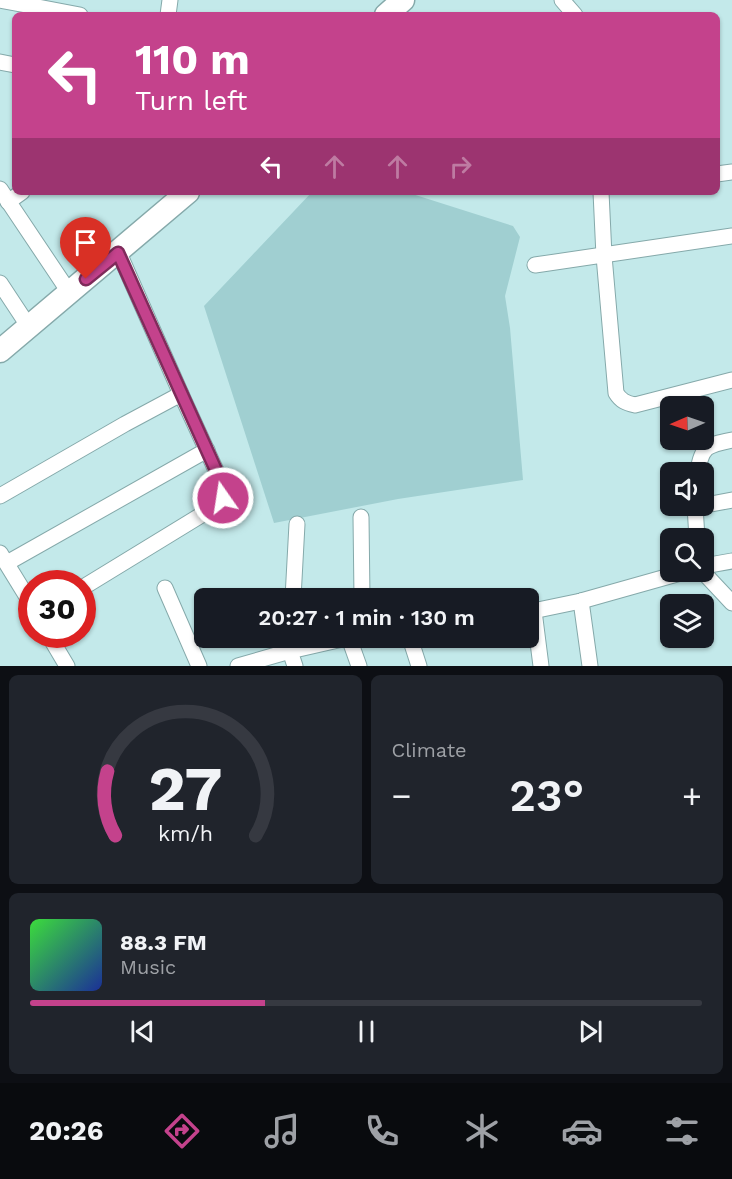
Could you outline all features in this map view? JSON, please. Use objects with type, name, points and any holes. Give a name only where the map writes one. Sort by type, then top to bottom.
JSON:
[{"type":"main road","points":[[390,12],[404,0]]},
{"type":"main road","points":[[0,351],[118,253],[174,197]]},
{"type":"street","points":[[0,0],[64,12]]},
{"type":"street","points":[[562,0],[572,12]]},
{"type":"street","points":[[600,195],[603,256],[616,393],[620,399],[635,405],[732,380]]},
{"type":"street","points":[[4,196],[69,292]]},
{"type":"street","points":[[535,265],[732,236]]},
{"type":"street","points":[[96,579],[216,506],[223,498],[224,488],[118,253]]},
{"type":"street","points":[[0,283],[29,327]]},
{"type":"street","points":[[0,496],[125,423],[181,394]]},
{"type":"street","points":[[700,462],[702,453],[710,444],[732,440]]},
{"type":"street","points":[[18,582],[3,558],[207,450]]},
{"type":"street","points":[[714,503],[732,500]]},
{"type":"street","points":[[361,518],[362,588]]},
{"type":"street","points":[[294,588],[297,524]]},
{"type":"street","points":[[714,564],[732,561]]},
{"type":"street","points":[[539,609],[581,601],[660,579]]},
{"type":"street","points":[[712,582],[732,603]]},
{"type":"street","points":[[165,588],[199,666]]},
{"type":"street","points":[[581,601],[590,666]]},
{"type":"street","points":[[56,648],[67,666]]},
{"type":"street","points":[[237,666],[280,648]]},
{"type":"street","points":[[291,648],[295,666]]},
{"type":"street","points":[[352,648],[359,666]]},
{"type":"street","points":[[413,648],[419,666]]},
{"type":"street","points":[[538,648],[541,666]]},
{"type":"shaded area","points":[[309,195],[415,195],[513,226],[520,237],[505,296],[510,328],[523,480],[398,499],[274,523],[204,306]]},
{"type":"route","points":[[86,279],[118,253],[224,488],[223,498]]}]
